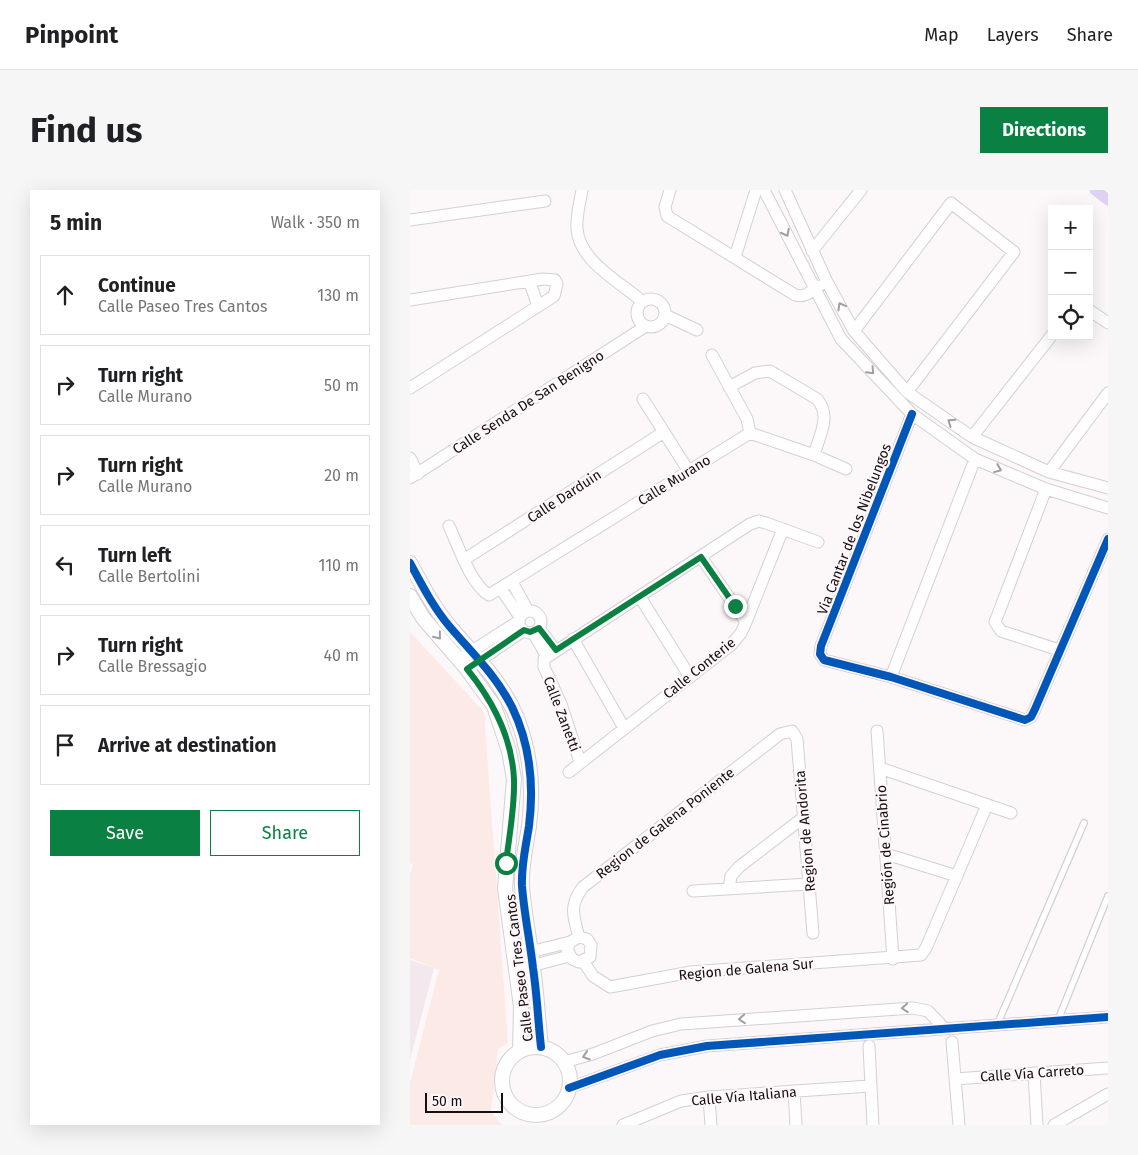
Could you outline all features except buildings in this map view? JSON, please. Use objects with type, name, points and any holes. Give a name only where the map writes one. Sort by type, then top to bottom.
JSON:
[{"type":"street","points":[[582,190],[577,229],[581,244],[590,259],[643,302],[655,300],[660,303],[665,315],[697,330]]},
{"type":"street","points":[[670,190],[665,207],[667,216],[795,295],[802,297],[827,282]]},
{"type":"street","points":[[735,257],[756,190]]},
{"type":"street","points":[[764,190],[841,339],[912,414],[975,459],[1046,489],[1108,508]]},
{"type":"street","points":[[785,190],[827,282],[854,331],[907,392],[972,437],[1049,472],[1108,488]]},
{"type":"street","points":[[812,251],[861,190]]},
{"type":"street","points":[[410,220],[545,202]]},
{"type":"street","points":[[854,331],[951,203],[1014,252],[907,392]]},
{"type":"street","points":[[410,300],[530,282],[555,280],[558,284],[554,296],[410,388]]},
{"type":"street","points":[[530,282],[538,306]]},
{"type":"street","points":[[643,302],[637,312],[641,323],[646,326],[658,325],[665,315]]},
{"type":"street","points":[[1093,313],[1108,324]]},
{"type":"street","name":"Calle Senda De San Benigno","points":[[414,476],[646,326]]},
{"type":"street","points":[[972,437],[1049,340]]},
{"type":"street","points":[[712,355],[747,419],[750,433],[814,455],[846,469]]},
{"type":"street","points":[[729,387],[755,373],[770,371],[817,399],[823,405],[825,418],[814,455]]},
{"type":"street","points":[[1049,472],[1108,393]]},
{"type":"street","points":[[643,399],[688,470]]},
{"type":"street","name":"Via Cantar de los Nibelungos","points":[[891,677],[824,660],[820,654],[821,646],[912,414]]},
{"type":"street","name":"Calle Darduin","points":[[465,559],[664,432]]},
{"type":"street","name":"Calle Murano","points":[[465,559],[473,577],[483,592],[489,595],[750,433]]},
{"type":"street","points":[[410,458],[414,476]]},
{"type":"street","points":[[975,459],[891,677],[1025,720],[1031,717],[1108,539]]},
{"type":"street","points":[[1046,489],[995,622],[1001,630],[1059,650]]},
{"type":"street","points":[[501,588],[527,623],[549,658],[573,639],[750,524],[759,521],[818,542]]},
{"type":"street","points":[[448,526],[465,559]]},
{"type":"street","name":"Calle Conterie","points":[[569,772],[731,645],[741,634],[783,529]]},
{"type":"street","points":[[701,557],[746,622]]},
{"type":"street","name":"Calle Paseo Tres Cantos","points":[[410,563],[434,606],[477,655],[512,707],[527,755],[531,808],[523,861],[522,883],[532,959],[540,1047]]},
{"type":"street","points":[[512,582],[527,623]]},
{"type":"street","name":"Calle Paseo Tres Cantos","points":[[410,596],[423,618],[463,664],[494,706],[510,751],[514,779],[505,888],[520,1008],[520,1050]]},
{"type":"street","points":[[640,597],[690,677]]},
{"type":"street","points":[[463,664],[527,623]]},
{"type":"street","points":[[573,639],[624,728]]},
{"type":"street","name":"Calle Zanetti","points":[[549,658],[561,704],[580,762]]},
{"type":"street","name":"Region de Andorita","points":[[792,731],[797,738],[813,933]]},
{"type":"street","name":"Region de Galena Poniente","points":[[574,940],[574,899],[583,887],[780,734],[792,731]]},
{"type":"street","name":"Región de Cinabrio","points":[[877,731],[893,959]]},
{"type":"street","points":[[880,768],[1011,813]]},
{"type":"street","points":[[886,854],[957,876],[987,805]]},
{"type":"street","points":[[729,889],[731,876],[739,867],[804,817]]},
{"type":"street","name":"Region de Galena Sur","points":[[583,961],[592,976],[610,987],[691,972],[893,959],[921,955],[926,948],[957,876]]},
{"type":"street","points":[[693,891],[809,884]]},
{"type":"street","points":[[532,959],[574,940],[587,939],[592,945],[592,953],[583,961],[575,961],[569,956],[567,949],[574,940]]},
{"type":"street","points":[[515,963],[532,959],[569,956]]},
{"type":"street","points":[[564,1062],[592,1054],[652,1031],[698,1022],[913,1008],[928,1011],[945,1029]]},
{"type":"street","points":[[569,1088],[660,1055],[698,1047],[1108,1017]]},
{"type":"street","points":[[952,1042],[959,1125]]},
{"type":"street","points":[[869,1046],[873,1125]]},
{"type":"street","points":[[540,1047],[552,1051],[564,1062],[569,1072],[569,1088],[561,1103],[533,1120],[514,1107],[504,1094],[502,1078],[506,1063],[520,1050],[540,1047]]},
{"type":"street","name":"Calle Vía Carreto","points":[[955,1079],[1108,1068]]},
{"type":"street","points":[[1034,1073],[1037,1125]]},
{"type":"street","name":"Calle Vía Italiana","points":[[623,1125],[681,1101],[709,1097],[870,1086]]},
{"type":"street","points":[[794,1092],[796,1125]]},
{"type":"street","points":[[1054,1125],[1108,1094]]},
{"type":"street","points":[[709,1097],[710,1125]]},
{"type":"street","points":[[553,1125],[554,1109]]},
{"type":"lane","points":[[997,1025],[1084,823]]},
{"type":"lane","points":[[1058,1020],[1108,896]]},
{"type":"shaded area","points":[[410,632],[484,712],[508,1043],[498,1049],[491,1111],[502,1125],[410,1125],[410,1083],[439,970],[410,958],[410,874],[413,864],[410,863]]},
{"type":"shaded area","points":[[410,960],[434,968],[410,1060]]},
{"type":"waterway","points":[[1095,190],[1108,200]]},
{"type":"cycle path","points":[[912,414],[821,646],[820,654],[824,660],[891,677],[1025,720],[1031,717],[1035,709],[1108,539]]},
{"type":"cycle path","points":[[410,563],[438,612],[483,665],[505,695],[518,721],[527,750],[531,796],[522,886],[541,1047]]},
{"type":"cycle path","points":[[569,1088],[660,1055],[707,1046],[1108,1017]]},
{"type":"route","points":[[506,863],[513,807],[514,779],[510,751],[494,706],[482,687],[467,669],[524,630],[530,632],[539,628],[556,650],[701,557],[735,606]]}]
